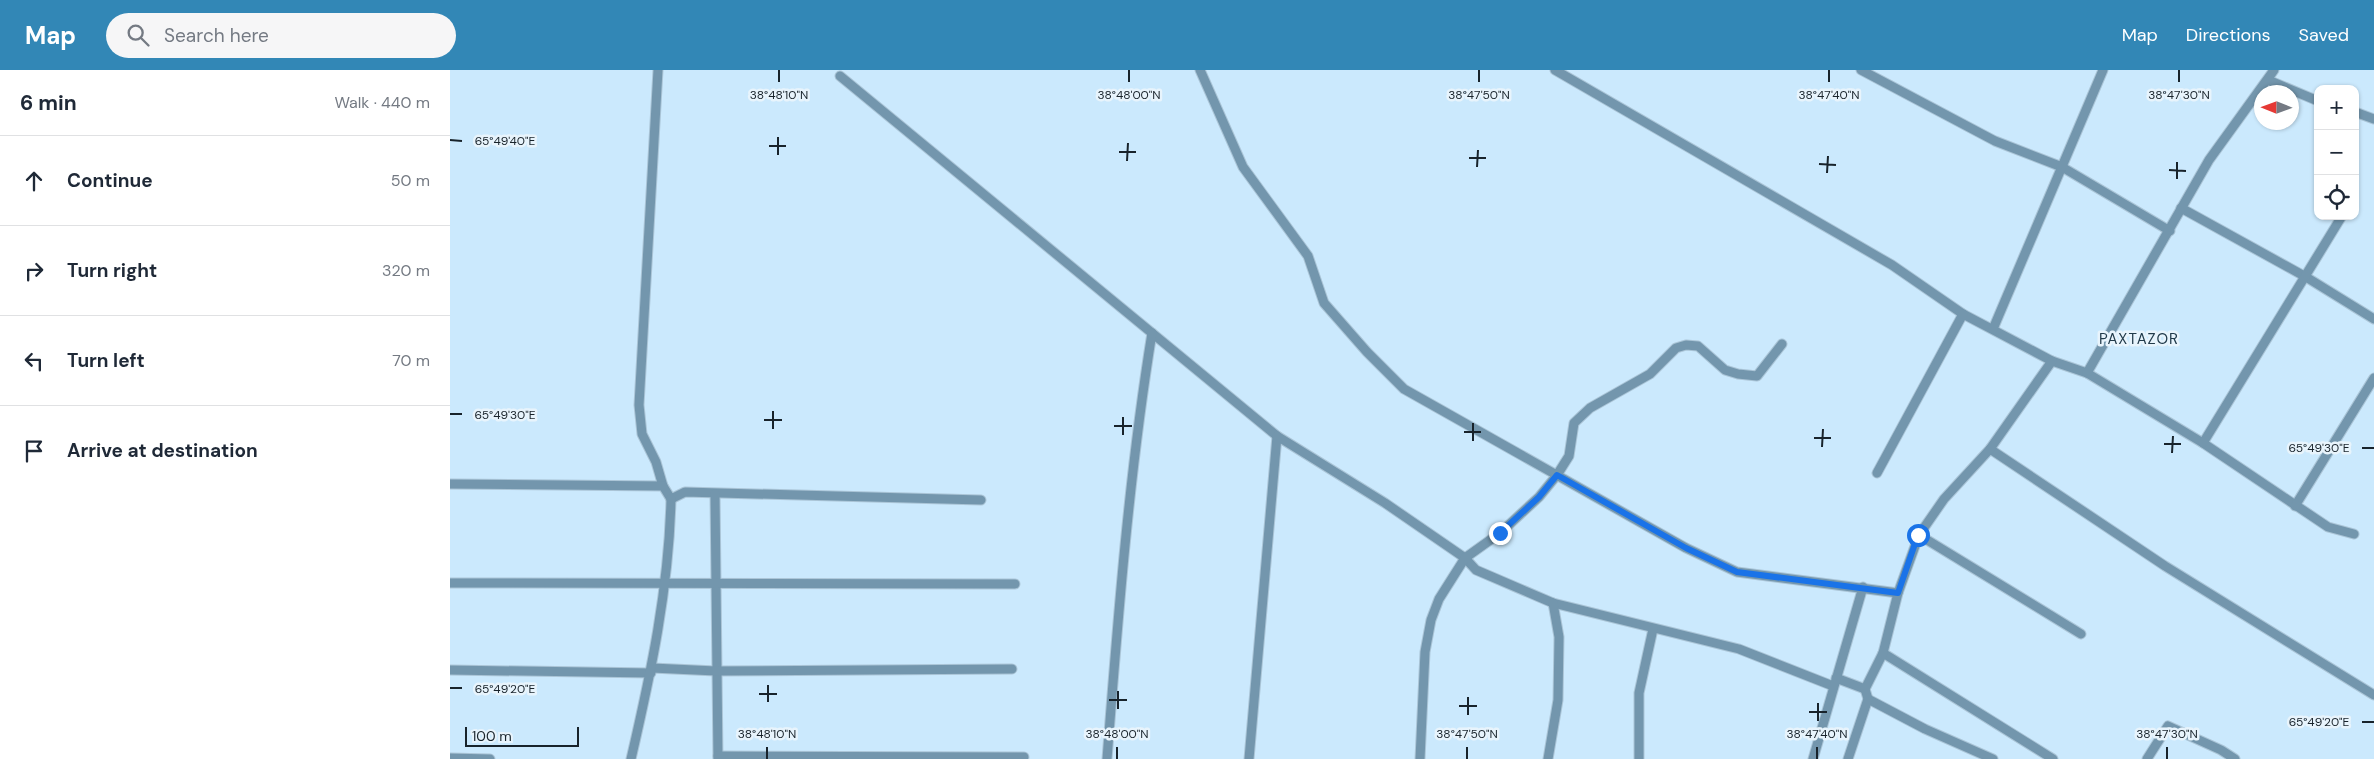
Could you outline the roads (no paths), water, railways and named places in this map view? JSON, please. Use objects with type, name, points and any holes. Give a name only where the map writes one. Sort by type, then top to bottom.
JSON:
[{"type":"street","points":[[631,759],[651,671],[665,584],[670,537],[671,500],[663,486],[656,462],[642,434],[638,405],[658,70]]},
{"type":"street","points":[[1200,70],[1243,167],[1308,256],[1324,303],[1367,352],[1404,389],[1686,548],[1737,572],[1898,593]]},
{"type":"street","points":[[1555,70],[1892,265],[1964,314],[2052,361],[2087,373],[2203,443],[2328,527],[2354,534]]},
{"type":"street","points":[[1861,70],[1995,141],[2062,167],[2170,230]]},
{"type":"street","points":[[1993,330],[2103,70]]},
{"type":"street","points":[[2087,373],[2209,160],[2274,70]]},
{"type":"street","points":[[840,76],[1277,436],[1384,503],[1465,558],[1476,570],[1553,603],[1739,649],[1835,682],[1865,689]]},
{"type":"street","points":[[2268,80],[2314,99]]},
{"type":"street","points":[[2359,113],[2374,119]]},
{"type":"street","points":[[2181,208],[2306,277],[2374,319]]},
{"type":"street","points":[[2203,443],[2340,220]]},
{"type":"street","points":[[1876,473],[1964,314]]},
{"type":"street","points":[[1107,759],[1118,615],[1137,425],[1152,333]]},
{"type":"street","points":[[1420,759],[1425,652],[1431,620],[1439,599],[1465,558],[1500,533],[1539,497],[1557,475],[1569,456],[1574,423],[1590,408],[1650,374],[1676,348],[1686,345],[1698,346],[1726,370],[1738,374],[1758,376],[1782,344]]},
{"type":"street","points":[[1848,759],[1868,699],[1865,689],[1883,654],[1898,593],[1918,535],[1944,499],[1990,449],[2052,361]]},
{"type":"street","points":[[2295,506],[2374,378]]},
{"type":"street","points":[[1249,759],[1277,436]]},
{"type":"street","points":[[1990,449],[2166,566],[2374,695]]},
{"type":"street","points":[[450,484],[663,486]]},
{"type":"street","points":[[671,500],[684,492],[981,500]]},
{"type":"street","points":[[715,494],[718,758],[1024,757]]},
{"type":"street","points":[[1918,535],[2082,634]]},
{"type":"street","points":[[450,583],[1015,584]]},
{"type":"street","points":[[1813,759],[1863,587]]},
{"type":"street","points":[[1548,759],[1558,700],[1559,637],[1553,603]]},
{"type":"street","points":[[1639,759],[1639,693],[1653,629]]},
{"type":"street","points":[[1883,654],[2053,759]]},
{"type":"street","points":[[450,670],[1012,669]]},
{"type":"street","points":[[1868,699],[1925,729],[1993,759]]},
{"type":"street","points":[[2147,759],[2168,726],[2221,750],[2235,759]]},
{"type":"street","points":[[450,758],[490,759]]},
{"type":"district","name":"PAXTAZOR","points":[[2139,339]]}]
